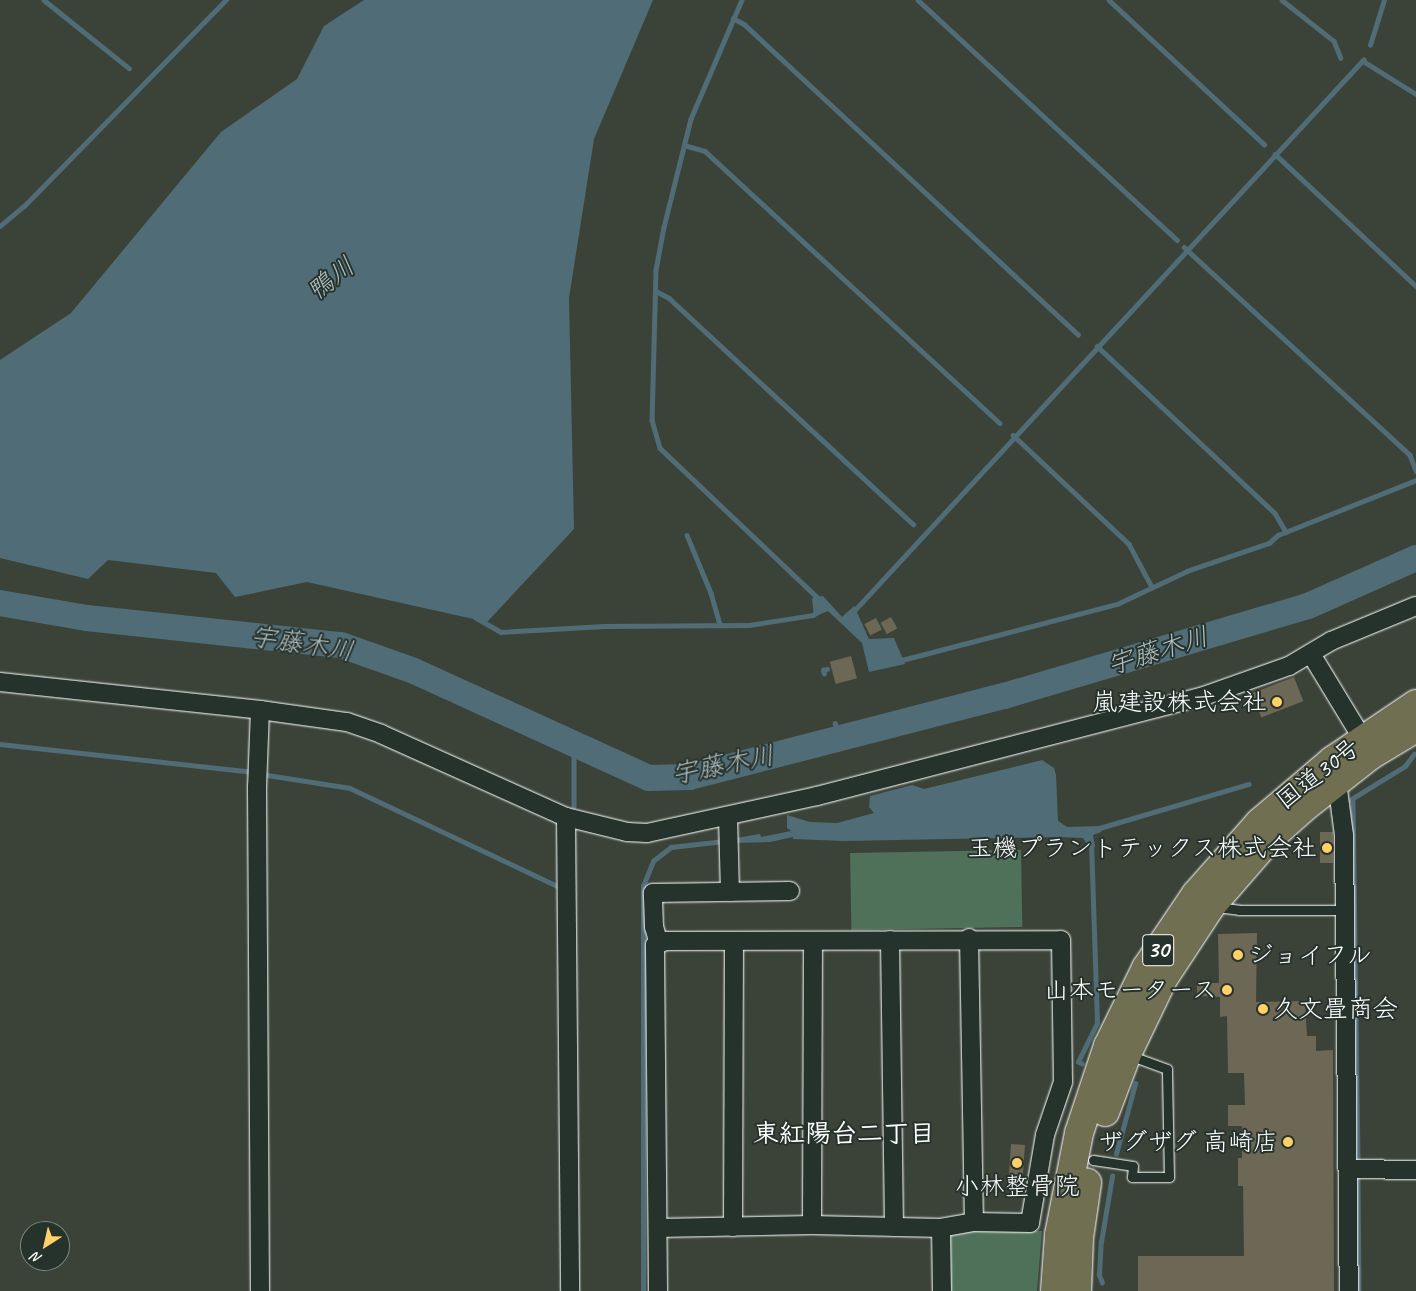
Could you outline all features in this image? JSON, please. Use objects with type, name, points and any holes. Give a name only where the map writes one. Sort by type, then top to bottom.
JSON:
[{"type":"highway","name":"国道30号","points":[[1055,1291],[1059,1235],[1080,1133],[1108,1046],[1146,968],[1170,929],[1222,861],[1294,790],[1362,738],[1416,704]]},
{"type":"highway","name":"国道30号","points":[[1077,1291],[1079,1238],[1093,1160],[1110,1094],[1126,1054],[1163,979],[1211,906],[1271,838],[1371,755],[1416,728]]},
{"type":"street","points":[[0,682],[260,710],[347,722],[381,734],[566,817],[611,829],[647,833],[728,817],[1201,697],[1289,666],[1331,641],[1416,606]]},
{"type":"street","points":[[1311,654],[1362,738]]},
{"type":"street","points":[[260,710],[257,773],[260,1291]]},
{"type":"street","points":[[1337,782],[1344,835],[1349,1291]]},
{"type":"street","points":[[566,817],[570,1291]]},
{"type":"street","points":[[728,817],[730,892]]},
{"type":"street","points":[[659,944],[654,927],[653,893],[790,891]]},
{"type":"street","points":[[658,1228],[812,1225],[941,1228],[974,1222],[1030,1223],[1045,1135],[1063,1082],[1061,940],[969,938],[734,943],[666,941],[655,946],[658,1291]]},
{"type":"street","points":[[969,938],[974,1222]]},
{"type":"street","points":[[890,940],[894,1227]]},
{"type":"street","points":[[812,1225],[813,941]]},
{"type":"street","points":[[733,1227],[734,943]]},
{"type":"street","points":[[1348,1169],[1416,1170]]},
{"type":"street","points":[[941,1228],[942,1291]]},
{"type":"lane","points":[[1211,906],[1239,910],[1345,910]]},
{"type":"lane","points":[[1093,1160],[1133,1166],[1132,1177],[1169,1177],[1167,1069],[1126,1054]]},
{"type":"green space","points":[[1021,850],[1022,927],[851,930],[850,853]]},
{"type":"green space","points":[[986,1228],[1042,1231],[1037,1291],[948,1291],[947,1235]]},
{"type":"water","name":"鴨川","points":[[364,0],[653,0],[594,139],[569,298],[574,529],[487,622],[307,582],[235,597],[216,573],[108,560],[88,579],[0,558],[0,360],[71,313],[221,132],[297,79],[324,26]]},
{"type":"water","points":[[823,596],[842,617],[854,606],[869,639],[894,638],[905,664],[869,672],[862,643],[828,611],[814,617],[812,598]]},
{"type":"water","points":[[1042,760],[1054,768],[1056,775],[1058,821],[1067,827],[1100,826],[1101,832],[1093,835],[1095,847],[1089,847],[1083,838],[1059,837],[843,841],[793,839],[793,837],[770,842],[736,843],[736,838],[760,834],[761,837],[791,831],[787,828],[787,815],[810,822],[837,823],[874,813],[869,807],[870,796],[912,785],[924,789]]},
{"type":"building","points":[[891,617],[897,628],[887,634],[881,623]]},
{"type":"building","points":[[876,618],[882,630],[870,635],[864,624]]},
{"type":"building","points":[[851,656],[857,678],[836,684],[830,662]]},
{"type":"building","name":"嵐建設株式会社","points":[[1294,677],[1303,701],[1261,717],[1252,693]]},
{"type":"building","name":"玉機プラントテックス株式会社","points":[[1320,832],[1333,832],[1333,863],[1320,863]]},
{"type":"building","points":[[1257,933],[1256,1002],[1305,1001],[1307,1036],[1316,1036],[1316,1051],[1333,1050],[1334,1291],[1138,1291],[1138,1256],[1244,1256],[1243,1186],[1238,1186],[1238,1158],[1242,1158],[1242,1126],[1228,1126],[1228,1105],[1245,1105],[1244,1073],[1228,1073],[1227,1016],[1220,1017],[1220,997],[1197,996],[1197,983],[1219,983],[1218,934]]},
{"type":"building","name":"小林整骨院","points":[[1011,1144],[1025,1145],[1022,1181],[1008,1180]]},
{"type":"waterway","points":[[44,0],[129,68]]},
{"type":"waterway","points":[[0,226],[24,206],[226,0]]},
{"type":"waterway","points":[[742,0],[691,119],[664,227],[656,270],[652,420],[660,448],[821,601]]},
{"type":"waterway","points":[[918,0],[1177,240]]},
{"type":"waterway","points":[[1109,0],[1264,144]]},
{"type":"waterway","points":[[1282,0],[1334,41],[1341,58]]},
{"type":"waterway","points":[[1370,45],[1384,0]]},
{"type":"waterway","points":[[733,18],[744,24],[1078,334]]},
{"type":"waterway","points":[[853,612],[1363,60]]},
{"type":"waterway","points":[[1363,61],[1416,94]]},
{"type":"waterway","points":[[684,145],[705,151],[1000,423]]},
{"type":"waterway","points":[[1275,154],[1416,286]]},
{"type":"waterway","points":[[1184,247],[1410,455],[1416,471]]},
{"type":"waterway","points":[[656,291],[669,298],[913,524]]},
{"type":"waterway","points":[[1097,346],[1275,513],[1286,532]]},
{"type":"waterway","points":[[1013,435],[1129,544],[1152,587]]},
{"type":"waterway","points":[[898,661],[1117,604],[1187,571],[1269,543],[1278,535],[1416,480]]},
{"type":"waterway","points":[[687,535],[711,593],[720,625]]},
{"type":"waterway","name":"宇藤木川","points":[[0,603],[87,618],[341,645],[414,671],[649,778],[690,777],[1004,696],[1308,606],[1416,558]]},
{"type":"waterway","points":[[475,617],[501,632],[604,626],[749,625],[813,615],[819,611]]},
{"type":"waterway","points":[[824,674],[823,670],[827,669]]},
{"type":"waterway","points":[[835,723],[842,738]]},
{"type":"waterway","points":[[0,744],[253,772]]},
{"type":"waterway","points":[[574,744],[574,806]]},
{"type":"waterway","points":[[1350,800],[1405,766],[1414,754]]},
{"type":"waterway","points":[[261,774],[350,788],[557,886]]},
{"type":"waterway","points":[[1096,829],[1249,784]]},
{"type":"waterway","points":[[1353,801],[1358,1162]]},
{"type":"waterway","points":[[643,1291],[643,886],[653,861],[671,847],[724,841]]},
{"type":"waterway","points":[[1082,1064],[1078,1062],[1097,1023],[1091,842]]},
{"type":"waterway","points":[[1116,1154],[1135,1084]]},
{"type":"waterway","points":[[1102,1283],[1099,1275],[1101,1242],[1112,1176]]},
{"type":"waterway","points":[[1358,1177],[1359,1291]]},
{"type":"place","name":"嵐建設株式会社","points":[[1277,702]]},
{"type":"place","name":"玉機プラントテックス株式会社","points":[[1327,848]]},
{"type":"place","name":"ジョイフル","points":[[1238,955]]},
{"type":"place","name":"山本モータース","points":[[1227,990]]},
{"type":"place","name":"久文畳商会","points":[[1263,1009]]},
{"type":"place","name":"ザグザグ 高崎店","points":[[1288,1142]]},
{"type":"place","name":"小林整骨院","points":[[1017,1163]]},
{"type":"district","name":"東紅陽台二丁目","points":[[844,1134]]}]
